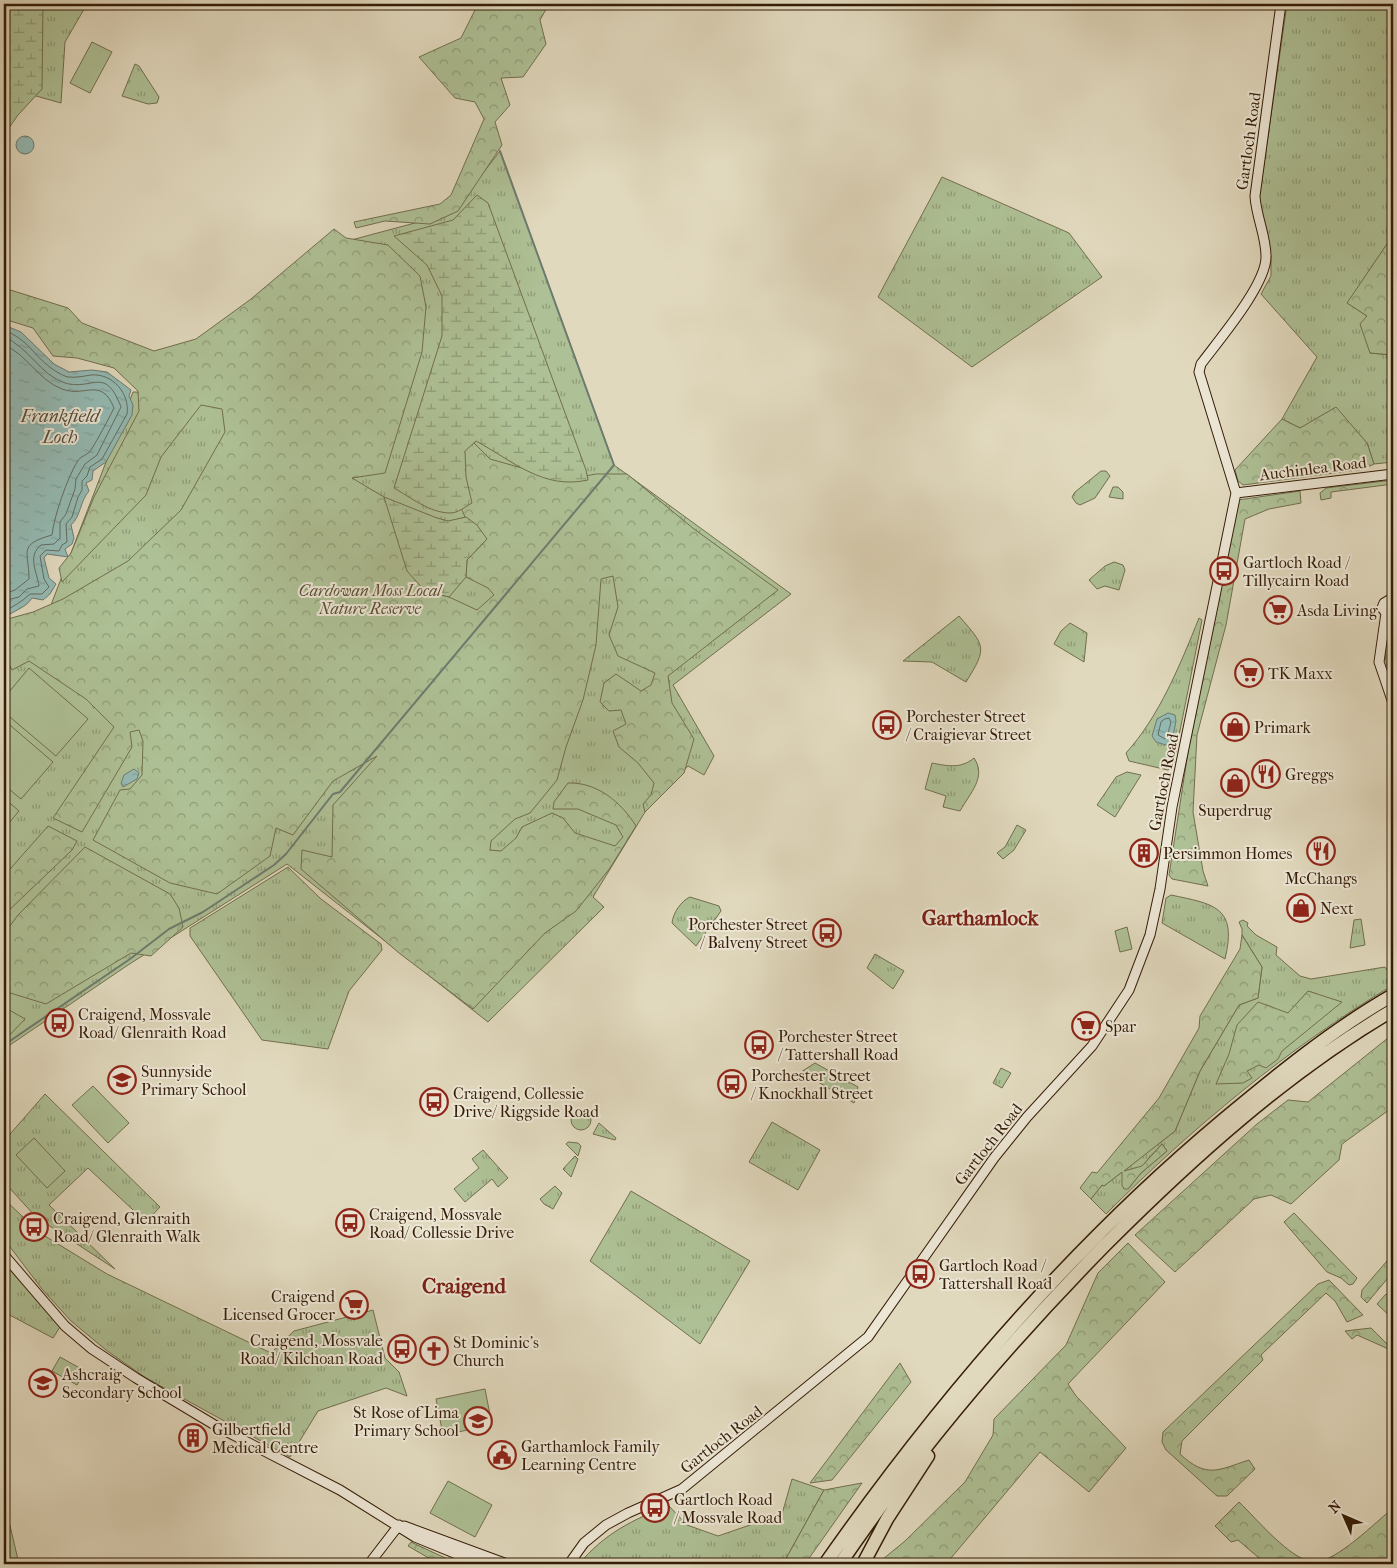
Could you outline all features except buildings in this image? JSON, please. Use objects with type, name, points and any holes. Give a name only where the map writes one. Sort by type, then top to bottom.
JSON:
[{"type":"highway","points":[[825,1564],[915,1441],[974,1368],[1047,1286],[1107,1225],[1188,1149],[1273,1078],[1366,1010],[1393,995]]},
{"type":"highway","points":[[840,1564],[915,1461],[969,1393],[1058,1293],[1201,1151],[1280,1087],[1393,1010]]},
{"type":"highway","points":[[863,1564],[888,1519],[969,1393]]},
{"type":"main road","name":"Gartloch Road","points":[[569,1564],[584,1543],[606,1525],[682,1489],[868,1338],[917,1264],[994,1158],[1027,1117],[1092,1046],[1122,1002],[1140,965],[1150,935],[1158,898],[1172,808],[1236,493],[1199,372],[1201,364],[1256,287],[1267,258],[1255,196],[1281,4]]},
{"type":"main road","name":"Auchinlea Road","points":[[1236,493],[1393,474]]},
{"type":"main road","points":[[1393,599],[1386,601],[1382,606],[1389,614],[1378,654],[1380,671],[1390,691],[1393,703]]},
{"type":"main road","points":[[4,1255],[65,1326],[92,1349],[218,1427],[340,1490],[400,1525],[415,1537],[481,1564]]},
{"type":"main road","points":[[369,1564],[400,1525]]},
{"type":"main road","points":[[400,1525],[507,1564]]},
{"type":"green space","points":[[4,4],[87,4],[65,42],[61,103],[4,87]]},
{"type":"green space","points":[[4,4],[43,4],[42,89],[18,115],[4,135]]},
{"type":"green space","points":[[478,4],[549,4],[540,20],[546,44],[523,77],[501,78],[510,105],[495,122],[502,145],[458,211],[430,224],[385,221],[356,228],[354,222],[440,204],[451,195],[484,119],[475,102],[455,98],[419,57],[461,38]]},
{"type":"green space","points":[[1287,4],[1393,4],[1393,235],[1348,303],[1367,316],[1370,353],[1393,355],[1393,462],[1374,464],[1367,443],[1300,428],[1282,419],[1317,357],[1261,294],[1271,276],[1271,257],[1259,199]]},
{"type":"green space","points":[[92,42],[112,52],[90,93],[70,83]]},
{"type":"green space","points":[[135,64],[139,66],[159,97],[157,103],[148,104],[122,96]]},
{"type":"green space","name":"Cardowan Moss Local Nature Reserve","points":[[500,151],[614,465],[791,594],[673,685],[714,756],[704,775],[688,766],[645,812],[593,897],[604,907],[488,1022],[287,864],[128,965],[4,1049],[4,646],[34,649],[133,392],[181,393],[314,250],[452,213]]},
{"type":"green space","points":[[942,177],[1069,233],[1102,277],[972,367],[878,297]]},
{"type":"green space","points":[[477,195],[488,203],[586,470],[588,480],[557,481],[543,477],[529,472],[476,441],[465,451],[466,477],[472,503],[461,510],[450,513],[420,504],[394,488],[442,336],[442,296],[427,265],[394,236],[453,220]]},
{"type":"green space","name":"Cardowan Moss Local Nature Reserve","points":[[334,229],[346,238],[388,245],[420,276],[426,307],[422,352],[385,473],[352,478],[384,497],[425,591],[449,597],[477,610],[494,595],[488,588],[466,577],[467,560],[487,539],[448,523],[465,517],[456,496],[456,457],[469,438],[490,459],[564,480],[596,474],[627,474],[694,529],[778,590],[668,676],[672,703],[694,739],[684,773],[645,812],[643,804],[651,795],[654,783],[638,763],[619,747],[613,731],[626,724],[621,710],[609,711],[600,702],[604,683],[616,674],[641,691],[651,685],[655,673],[618,656],[609,635],[618,607],[613,576],[601,579],[596,645],[583,700],[566,747],[557,780],[530,813],[515,819],[491,841],[490,850],[501,851],[516,838],[522,827],[552,813],[563,818],[575,833],[615,846],[623,837],[616,825],[578,809],[553,809],[554,802],[568,783],[589,786],[607,795],[623,809],[636,826],[610,868],[576,911],[545,933],[473,1009],[399,953],[301,869],[302,850],[332,857],[333,805],[377,756],[333,781],[293,835],[276,828],[270,856],[217,894],[170,883],[93,840],[120,790],[130,789],[142,775],[143,741],[139,730],[130,732],[132,747],[82,832],[53,818],[114,727],[86,699],[29,661],[12,670],[8,662],[4,663],[4,620],[33,612],[63,599],[128,561],[181,510],[225,432],[222,409],[201,405],[161,457],[146,495],[62,582],[59,568],[71,553],[94,497],[139,411],[138,391],[114,368],[77,358],[53,356],[33,328],[4,319],[4,288],[68,308],[82,323],[154,351],[196,339],[251,299]]},
{"type":"green space","points":[[1393,235],[1393,355],[1370,353],[1360,324],[1367,316],[1347,303]]},
{"type":"green space","points":[[1336,407],[1367,443],[1374,464],[1364,469],[1243,485],[1238,481],[1235,470],[1282,419],[1300,428]]},
{"type":"green space","points":[[1101,471],[1106,471],[1110,476],[1095,498],[1080,505],[1076,503],[1072,497],[1075,492]]},
{"type":"green space","points":[[1393,480],[1393,484],[1331,492],[1331,498],[1321,500],[1320,493],[1326,488]]},
{"type":"green space","points":[[1113,487],[1118,487],[1123,492],[1123,499],[1109,497]]},
{"type":"green space","points":[[1300,491],[1301,503],[1269,509],[1245,519],[1226,625],[1197,735],[1193,812],[1203,871],[1208,886],[1172,879],[1169,875],[1189,746],[1238,500]]},
{"type":"green space","points":[[384,497],[448,521],[466,517],[477,525],[487,539],[467,560],[466,577],[449,597],[425,591],[407,571]]},
{"type":"green space","points":[[1114,562],[1123,565],[1125,570],[1119,590],[1105,586],[1097,589],[1089,580],[1105,566]]},
{"type":"green space","points":[[959,616],[974,634],[980,647],[978,661],[966,682],[932,662],[903,661]]},
{"type":"green space","points":[[1199,618],[1202,620],[1173,766],[1168,770],[1129,761],[1126,753],[1138,739],[1159,706],[1177,671]]},
{"type":"green space","points":[[1393,619],[1393,684],[1387,668],[1385,652],[1387,635]]},
{"type":"green space","points":[[1070,623],[1087,633],[1084,662],[1054,644],[1061,631]]},
{"type":"green space","points":[[29,668],[88,719],[56,756],[4,712],[4,698]]},
{"type":"green space","points":[[4,720],[53,762],[21,799],[4,785]]},
{"type":"green space","points":[[974,758],[978,765],[978,778],[976,785],[960,811],[943,807],[946,796],[925,789],[932,763],[948,766],[959,765]]},
{"type":"green space","points":[[1127,772],[1141,775],[1115,817],[1097,805],[1116,777]]},
{"type":"green space","points":[[4,798],[19,811],[4,829]]},
{"type":"green space","points":[[1017,825],[1026,830],[1014,850],[1003,859],[997,853],[1005,847]]},
{"type":"green space","points":[[48,826],[77,841],[72,850],[4,915],[4,876]]},
{"type":"green space","points":[[85,847],[170,894],[179,908],[183,927],[151,956],[131,953],[46,1004],[7,992],[4,989],[4,934],[18,915]]},
{"type":"green space","points":[[288,867],[321,899],[381,944],[382,950],[349,991],[328,1049],[262,1040],[190,936],[190,928]]},
{"type":"green space","points":[[1171,895],[1199,901],[1219,910],[1225,918],[1228,928],[1225,959],[1162,923],[1166,898]]},
{"type":"green space","points":[[690,897],[719,906],[721,911],[696,946],[672,923],[678,908]]},
{"type":"green space","points":[[1361,919],[1365,945],[1350,948],[1354,920]]},
{"type":"green space","points":[[1243,920],[1248,923],[1247,926],[1256,935],[1277,947],[1276,955],[1300,976],[1311,979],[1385,967],[1387,970],[1393,971],[1393,985],[1316,1036],[1242,1091],[1207,1120],[1106,1214],[1091,1199],[1102,1185],[1104,1186],[1175,1131],[1200,1071],[1239,1005],[1258,998],[1262,967],[1242,935],[1239,922]],"holes":[[[1162,1144],[1167,1151],[1141,1173],[1128,1189],[1148,1159]]]},
{"type":"green space","points":[[1127,927],[1132,949],[1120,952],[1115,931]]},
{"type":"green space","points":[[1242,935],[1262,967],[1258,998],[1239,1005],[1200,1071],[1175,1131],[1124,1171],[1142,1166],[1162,1144],[1167,1151],[1141,1173],[1128,1189],[1124,1189],[1122,1185],[1122,1172],[1104,1186],[1102,1185],[1091,1199],[1080,1188],[1092,1172],[1097,1173],[1159,1098],[1199,1028],[1200,1016],[1240,949]]},
{"type":"green space","points":[[875,954],[904,971],[893,989],[867,968]]},
{"type":"green space","points":[[1308,991],[1342,1002],[1282,1051],[1278,1059],[1266,1068],[1259,1065],[1247,1071],[1252,1078],[1243,1083],[1216,1084],[1229,1054],[1237,1025],[1258,1002],[1288,1013]]},
{"type":"green space","points":[[4,1007],[25,1019],[4,1041]]},
{"type":"green space","points":[[1393,1034],[1393,1107],[1342,1144],[1339,1160],[1291,1204],[1271,1195],[1254,1199],[1175,1272],[1135,1235],[1257,1124],[1288,1100],[1308,1102]]},
{"type":"green space","points":[[815,1063],[858,1087],[854,1103],[801,1072]]},
{"type":"green space","points":[[1001,1068],[1011,1073],[1002,1088],[993,1083]]},
{"type":"green space","points":[[93,1086],[129,1123],[108,1143],[72,1105]]},
{"type":"green space","points":[[45,1094],[160,1207],[146,1222],[88,1168],[49,1205],[115,1269],[36,1217],[4,1182],[4,1141]]},
{"type":"green space","points":[[577,1110],[585,1110],[591,1116],[591,1124],[585,1130],[577,1130],[571,1124],[571,1116]]},
{"type":"green space","points":[[772,1122],[820,1150],[798,1190],[749,1162]]},
{"type":"green space","points":[[599,1123],[616,1138],[615,1140],[593,1134]]},
{"type":"green space","points":[[34,1138],[65,1171],[47,1188],[16,1155]]},
{"type":"green space","points":[[568,1142],[578,1143],[581,1146],[578,1156],[566,1144]]},
{"type":"green space","points":[[483,1150],[508,1178],[498,1187],[492,1179],[465,1202],[454,1189],[479,1168],[472,1159]]},
{"type":"green space","points":[[575,1156],[578,1159],[571,1177],[563,1169]]},
{"type":"green space","points":[[555,1186],[562,1193],[553,1209],[544,1204],[540,1199]]},
{"type":"green space","points":[[631,1191],[750,1261],[700,1344],[590,1261]]},
{"type":"green space","points":[[4,1199],[40,1233],[107,1274],[271,1353],[294,1331],[373,1310],[385,1358],[399,1372],[407,1396],[386,1388],[318,1411],[290,1457],[146,1378],[106,1350],[71,1321],[42,1289],[4,1239]]},
{"type":"green space","points":[[1294,1213],[1357,1278],[1353,1284],[1349,1285],[1341,1278],[1327,1272],[1284,1222]]},
{"type":"green space","points":[[1128,1243],[1165,1282],[1068,1384],[1076,1396],[1126,1448],[1089,1492],[1040,1452],[946,1564],[877,1564],[905,1541],[965,1482],[993,1435],[994,1419],[1066,1345],[1098,1273]]},
{"type":"green space","points":[[1393,1254],[1393,1272],[1367,1303],[1361,1297],[1362,1290]]},
{"type":"green space","points":[[4,1262],[60,1327],[53,1338],[4,1312]]},
{"type":"green space","points":[[1329,1280],[1363,1315],[1347,1322],[1335,1301],[1326,1293],[1261,1355],[1263,1360],[1182,1441],[1180,1454],[1198,1467],[1206,1470],[1221,1469],[1249,1460],[1255,1469],[1227,1496],[1217,1496],[1166,1450],[1162,1442],[1163,1432],[1318,1284]]},
{"type":"green space","points":[[1386,1294],[1393,1300],[1393,1319],[1377,1304]]},
{"type":"green space","points":[[1371,1328],[1393,1351],[1357,1335],[1352,1339],[1345,1331]]},
{"type":"green space","points":[[60,1357],[85,1371],[77,1385],[52,1371]]},
{"type":"green space","points":[[900,1363],[911,1382],[832,1480],[810,1483]]},
{"type":"green space","points":[[485,1389],[492,1425],[443,1435],[436,1399]]},
{"type":"green space","points":[[792,1479],[824,1490],[783,1564],[579,1564],[609,1536],[643,1516],[669,1506],[687,1525],[718,1536],[782,1514]]},
{"type":"green space","points":[[448,1481],[492,1505],[475,1537],[430,1513]]},
{"type":"green space","points":[[862,1483],[805,1564],[783,1564],[824,1490]]},
{"type":"green space","points":[[4,1500],[19,1564],[4,1564]]},
{"type":"green space","points":[[1239,1502],[1285,1547],[1305,1560],[1314,1562],[1323,1561],[1344,1549],[1393,1508],[1393,1564],[1266,1564],[1238,1540],[1231,1542],[1215,1526]]},
{"type":"green space","points":[[411,1542],[458,1564],[439,1564],[408,1546]]},
{"type":"water","points":[[25,136],[31,139],[34,145],[31,151],[25,154],[19,151],[16,145],[19,139]]},
{"type":"water","name":"Frankfield Loch","points":[[4,325],[21,332],[54,364],[69,372],[92,370],[107,372],[131,390],[129,396],[133,405],[132,415],[106,462],[93,471],[92,480],[86,483],[89,491],[77,517],[71,525],[74,538],[72,544],[65,549],[68,557],[47,554],[44,558],[49,578],[56,584],[50,594],[43,600],[32,598],[26,605],[4,619]]},
{"type":"water","points":[[1168,713],[1175,715],[1176,721],[1172,741],[1166,745],[1156,742],[1152,736],[1157,719]]},
{"type":"water","points":[[134,769],[139,773],[137,779],[123,787],[121,783],[124,775]]},
{"type":"waterway","points":[[4,1045],[130,959],[169,929],[203,912],[274,865],[286,854],[333,794],[340,792],[614,465],[500,151]]},
{"type":"place","name":"Gartloch Road / Tillycairn Road","points":[[1224,571]]},
{"type":"place","name":"Asda Living","points":[[1278,610]]},
{"type":"place","name":"TK Maxx","points":[[1249,673]]},
{"type":"place","name":"Porchester Street / Craigievar Street","points":[[887,725]]},
{"type":"place","name":"Primark","points":[[1235,727]]},
{"type":"place","name":"Greggs","points":[[1266,774]]},
{"type":"place","name":"Superdrug","points":[[1235,783]]},
{"type":"place","name":"McChangs","points":[[1321,851]]},
{"type":"place","name":"Persimmon Homes","points":[[1144,853]]},
{"type":"place","name":"Next","points":[[1301,908]]},
{"type":"place","name":"Porchester Street / Balveny Street","points":[[827,933]]},
{"type":"place","name":"Craigend, Mossvale Road/ Glenraith Road","points":[[59,1023]]},
{"type":"place","name":"Spar","points":[[1086,1026]]},
{"type":"place","name":"Porchester Street / Tattershall Road","points":[[759,1045]]},
{"type":"place","name":"Sunnyside Primary School","points":[[122,1080]]},
{"type":"place","name":"Porchester Street / Knockhall Street","points":[[732,1084]]},
{"type":"place","name":"Craigend, Collessie Drive/ Riggside Road","points":[[434,1102]]},
{"type":"place","name":"Craigend, Mossvale Road/ Collessie Drive","points":[[350,1223]]},
{"type":"place","name":"Craigend, Glenraith Road/ Glenraith Walk","points":[[34,1227]]},
{"type":"place","name":"Gartloch Road / Tattershall Road","points":[[920,1274]]},
{"type":"place","name":"Craigend Licensed Grocer","points":[[354,1305]]},
{"type":"place","name":"Craigend, Mossvale Road/ Kilchoan Road","points":[[402,1349]]},
{"type":"place","name":"St Dominic's Church","points":[[434,1351]]},
{"type":"place","name":"Ashcraig Secondary School","points":[[43,1383]]},
{"type":"place","name":"St Rose of Lima Primary School","points":[[478,1421]]},
{"type":"place","name":"Gilbertfield Medical Centre","points":[[193,1438]]},
{"type":"place","name":"Garthamlock Family Learning Centre","points":[[502,1455]]},
{"type":"place","name":"Gartloch Road / Mossvale Road","points":[[655,1508]]},
{"type":"district","name":"Garthamlock","points":[[980,918]]},
{"type":"district","name":"Craigend","points":[[464,1286]]}]
